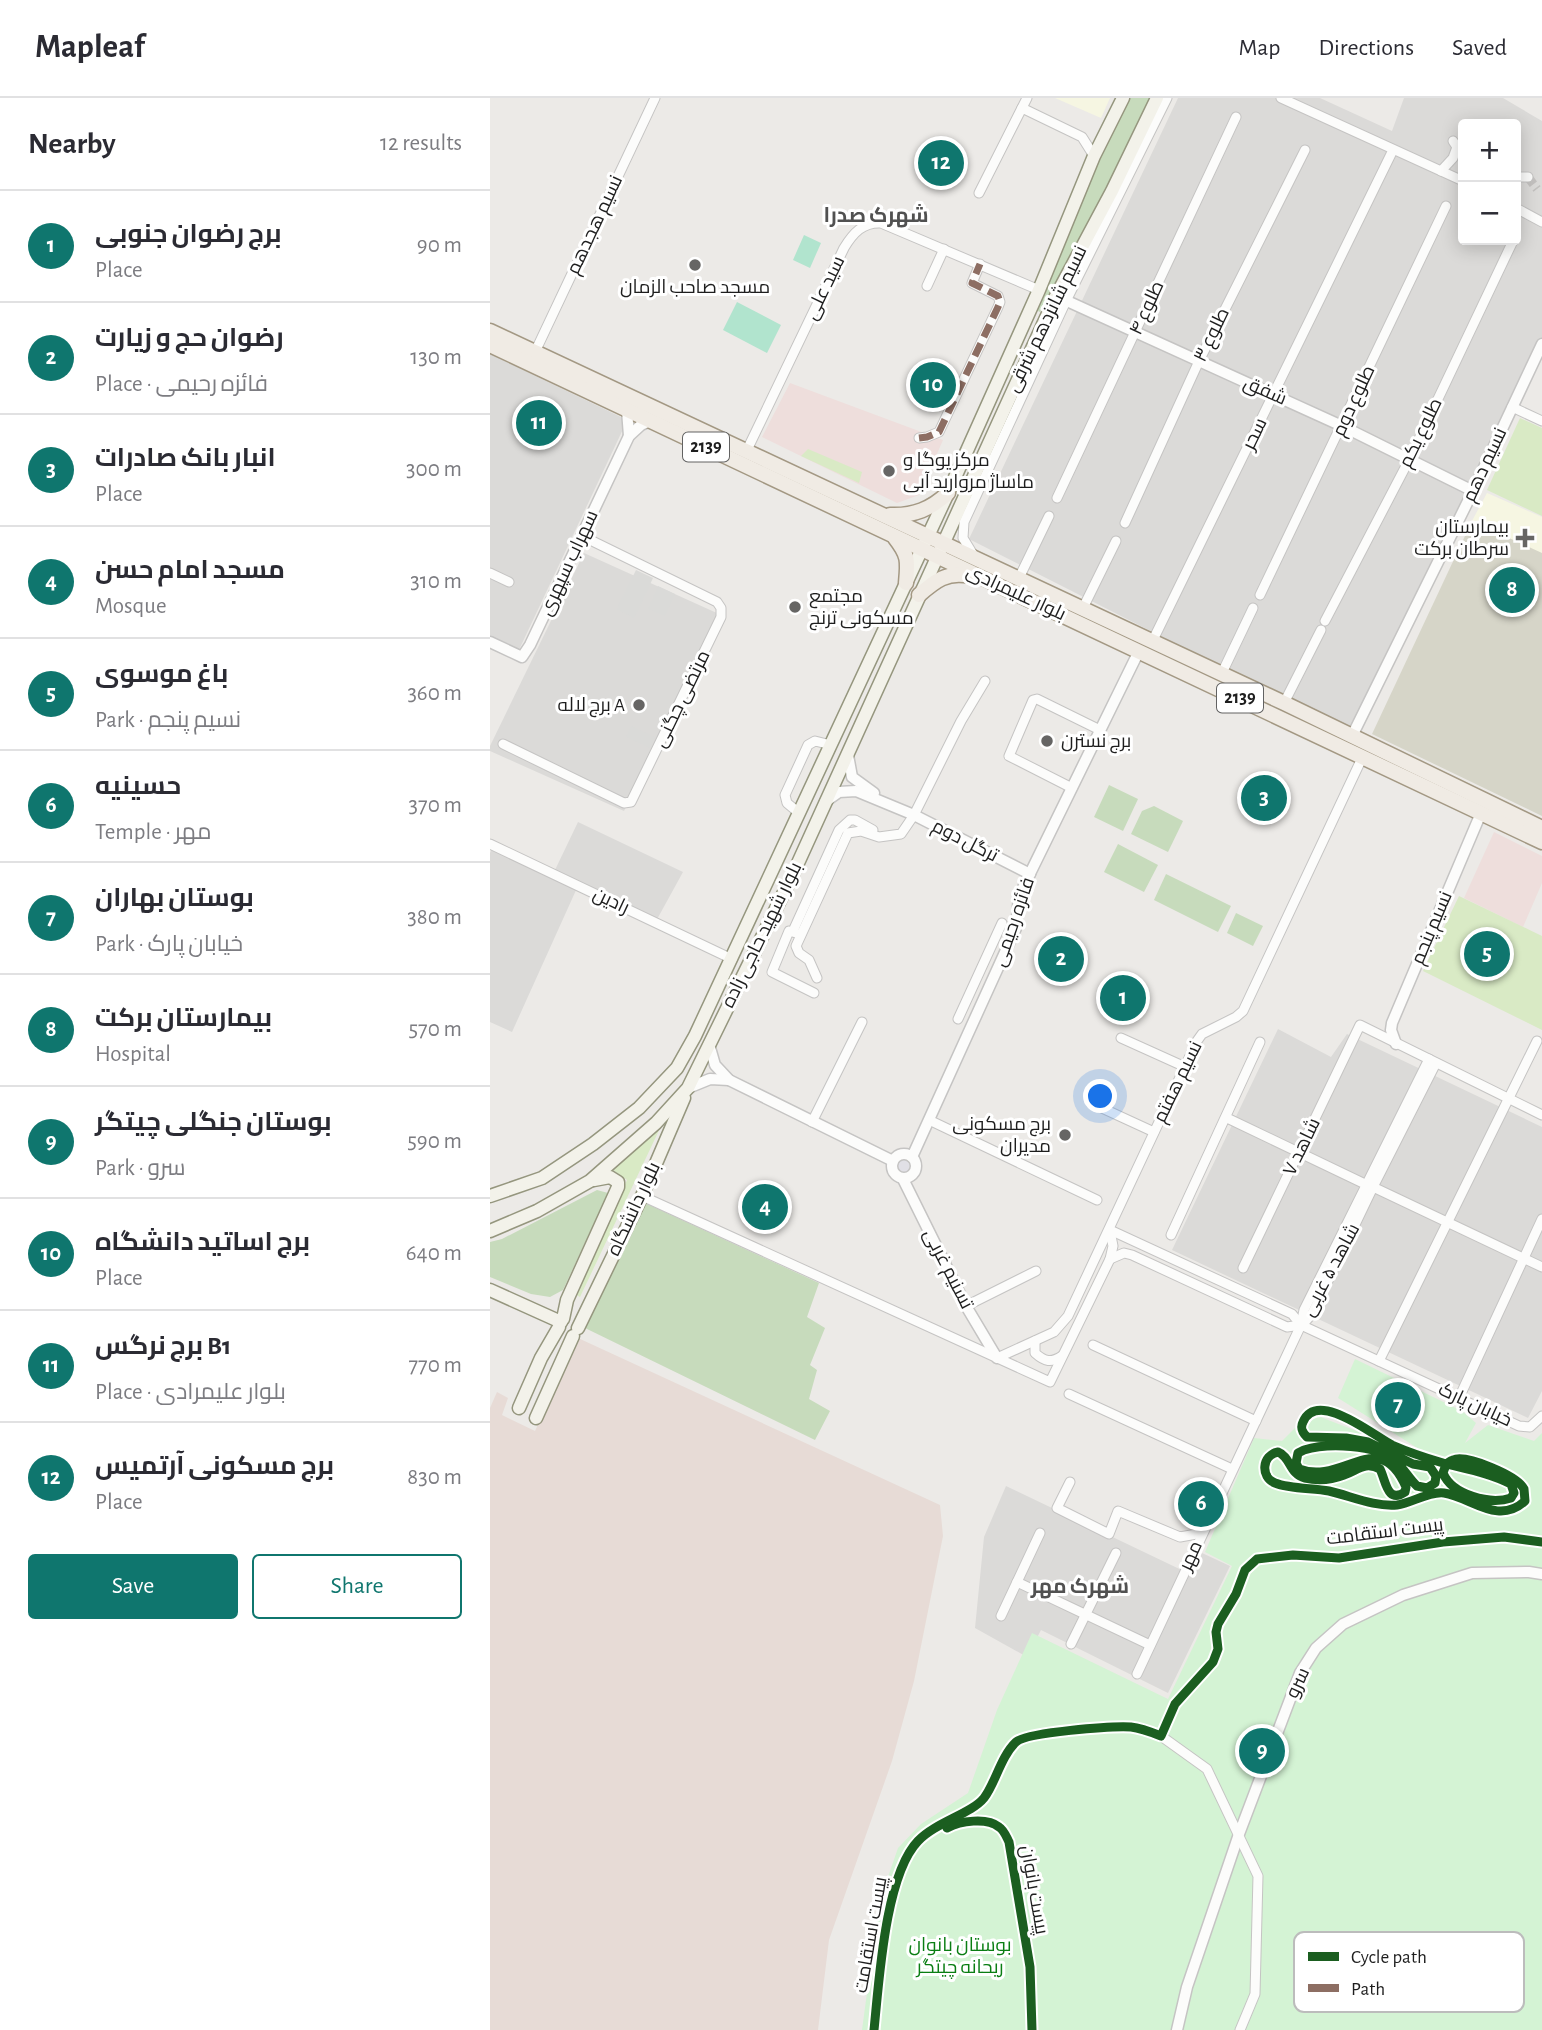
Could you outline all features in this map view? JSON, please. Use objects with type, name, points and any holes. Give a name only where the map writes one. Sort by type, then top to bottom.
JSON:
[{"type":"main road","name":"نسیم شانزدهم شرقی","points":[[924,542],[957,475],[1039,290],[1094,156],[1123,98]]},
{"type":"main road","name":"نسیم شانزدهم شرقی","points":[[939,550],[1157,98]]},
{"type":"main road","name":"بلوار علیمرادی","points":[[490,331],[884,515],[986,579],[1363,755],[1542,842]]},
{"type":"main road","name":"بلوار علیمرادی","points":[[490,345],[890,532],[924,542]]},
{"type":"main road","points":[[957,475],[957,481],[961,484],[965,485],[971,481]]},
{"type":"main road","points":[[884,515],[907,516],[919,513],[929,509],[948,493]]},
{"type":"main road","points":[[890,532],[906,553],[906,583]]},
{"type":"main road","name":"بلوار شهید حاجی زاده","points":[[490,1195],[542,1178],[593,1144],[660,1089],[677,1068],[732,959],[924,542]]},
{"type":"main road","name":"بلوار علیمرادی","points":[[939,550],[977,560],[1542,828]]},
{"type":"main road","name":"بلوار شهید حاجی زاده","points":[[491,1231],[537,1212],[590,1181],[656,1123],[688,1088],[793,874],[939,550]]},
{"type":"main road","points":[[919,595],[936,580],[950,574],[986,579]]},
{"type":"main road","points":[[801,808],[816,801],[823,805]]},
{"type":"main road","name":"بلوار دانشگاه","points":[[536,1418],[642,1196],[688,1088]]},
{"type":"main road","name":"بلوار دانشگاه","points":[[519,1408],[541,1357],[561,1323],[567,1300],[618,1187],[618,1182],[610,1177],[590,1181]]},
{"type":"main road","points":[[580,1273],[600,1282]]},
{"type":"main road","points":[[490,1290],[561,1323],[564,1335],[575,1332]]},
{"type":"street","name":"نسیم هجدهم","points":[[535,352],[654,98]]},
{"type":"street","points":[[979,193],[1027,98]]},
{"type":"street","points":[[977,560],[964,542],[964,522],[1061,298],[1167,98]]},
{"type":"street","points":[[1281,98],[1458,179]]},
{"type":"street","points":[[1021,108],[1082,138],[1094,156]]},
{"type":"street","name":"طلوع ۴","points":[[1057,498],[1236,117]]},
{"type":"street","points":[[1082,138],[1106,131]]},
{"type":"street","points":[[1441,171],[1453,158],[1457,147],[1453,141]]},
{"type":"street","name":"طلوع ۳","points":[[1125,523],[1199,362],[1305,150]]},
{"type":"street","name":"سحر","points":[[1152,642],[1393,150]]},
{"type":"street","points":[[1521,176],[1528,177]]},
{"type":"street","name":"طلوع دوم","points":[[1259,595],[1446,206]]},
{"type":"street","points":[[1521,211],[1542,222]]},
{"type":"street","name":"سید علی","points":[[747,450],[852,235],[866,224],[881,223],[1039,290]]},
{"type":"street","name":"طلوع یکم","points":[[1284,704],[1409,460],[1511,245]]},
{"type":"street","points":[[927,286],[944,249]]},
{"type":"street","points":[[919,438],[927,438],[939,432],[1000,302],[998,296],[972,283],[980,264]]},
{"type":"street","name":"شفق","points":[[1061,298],[1342,426],[1473,491]]},
{"type":"street","name":"نسیم دهم","points":[[1352,736],[1542,344]]},
{"type":"street","points":[[1512,407],[1542,421]]},
{"type":"street","name":"سهراب سپهری","points":[[627,410],[629,436]]},
{"type":"street","name":"سهراب سپهری","points":[[490,642],[522,657],[629,436],[650,421]]},
{"type":"street","points":[[1018,580],[1049,516]]},
{"type":"street","name":"مرتضی چگنی","points":[[503,744],[624,803],[631,803],[721,617],[722,608],[717,602],[582,536]]},
{"type":"street","points":[[1082,610],[1116,541]]},
{"type":"street","points":[[490,573],[509,582]]},
{"type":"street","points":[[1221,675],[1253,608]]},
{"type":"street","name":"فائزه رحیمی","points":[[912,1157],[1003,961],[1016,928],[1020,897],[1030,874],[1139,651]]},
{"type":"street","points":[[817,978],[809,960],[796,949],[797,933],[842,827],[850,820],[855,820],[884,835],[901,834],[914,815],[961,721],[985,681]]},
{"type":"street","points":[[1072,788],[1009,756],[1033,700],[1037,699],[1100,730]]},
{"type":"street","points":[[801,808],[787,803],[785,795],[808,746],[815,741],[831,745]]},
{"type":"street","name":"ترگل دوم","points":[[848,755],[849,771],[857,782],[900,809]]},
{"type":"street","name":"نسیم هفتم","points":[[997,1358],[1054,1332],[1068,1316],[1110,1230],[1183,1066],[1202,1034],[1243,1011],[1363,755]]},
{"type":"street","name":"ترگل دوم","points":[[823,805],[839,792],[856,791],[914,815],[1030,874]]},
{"type":"street","name":"نسیم پنجم","points":[[1396,1044],[1391,1030],[1392,1023],[1481,813]]},
{"type":"street","name":"رادین","points":[[490,844],[732,959]]},
{"type":"street","points":[[958,1019],[1002,923]]},
{"type":"street","points":[[797,933],[789,931],[772,972],[814,993]]},
{"type":"street","points":[[988,954],[1003,961]]},
{"type":"street","points":[[812,1122],[862,1022]]},
{"type":"street","name":"شاهد ۷","points":[[1243,1268],[1360,1025],[1396,1044]]},
{"type":"street","points":[[1121,1038],[1183,1066]]},
{"type":"street","points":[[1379,1361],[1537,1041]]},
{"type":"street","points":[[1171,1235],[1260,1042]]},
{"type":"street","points":[[709,1044],[715,1065],[729,1080],[893,1161]]},
{"type":"street","points":[[1396,1044],[1542,1115]]},
{"type":"street","name":"شاهد ۵ غربی","points":[[1301,1325],[1304,1310],[1433,1061]]},
{"type":"street","points":[[688,1088],[710,1079],[729,1080]]},
{"type":"street","points":[[1091,1103],[1154,1132]]},
{"type":"street","points":[[1227,1118],[1542,1266]]},
{"type":"street","points":[[929,1120],[1097,1200]]},
{"type":"street","points":[[902,1154],[912,1157],[916,1163],[915,1171],[910,1177],[903,1179],[893,1172],[893,1161],[902,1154]]},
{"type":"street","name":"تسنیم غربی","points":[[903,1179],[966,1306],[997,1358]]},
{"type":"street","points":[[642,1196],[1050,1382],[1110,1259],[1113,1246],[1110,1230]]},
{"type":"street","points":[[1459,1398],[1542,1220]]},
{"type":"street","name":"خیابان پارک","points":[[1110,1230],[1292,1314],[1301,1325],[1519,1426],[1535,1424],[1542,1416]]},
{"type":"street","name":"خیابان پارک","points":[[1110,1259],[1124,1253],[1132,1255],[1287,1327],[1301,1325]]},
{"type":"street","points":[[966,1306],[1036,1271]]},
{"type":"street","name":"مهر","points":[[1137,1674],[1301,1325]]},
{"type":"street","points":[[1035,1341],[1035,1353],[1044,1360],[1054,1361],[1062,1356]]},
{"type":"street","points":[[1093,1345],[1256,1421]]},
{"type":"street","points":[[1069,1394],[1232,1469]]},
{"type":"street","points":[[1070,1482],[1057,1508],[1109,1534],[1118,1511],[1180,1537],[1202,1533]]},
{"type":"street","points":[[1001,1616],[1040,1534]]},
{"type":"street","points":[[1071,1644],[1116,1553]]},
{"type":"street","name":"سرو","points":[[1177,2030],[1187,1987],[1238,1835],[1300,1673],[1316,1648],[1343,1624],[1403,1595],[1472,1573],[1542,1574]]},
{"type":"street","points":[[1017,1582],[1150,1645]]},
{"type":"street","points":[[1161,1736],[1207,1769],[1258,1876],[1255,1994],[1240,2030]]},
{"type":"shaded area","points":[[1055,98],[1110,98],[1101,118]]},
{"type":"shaded area","points":[[1178,98],[1320,98],[1392,131],[1404,98],[1503,98],[1542,121],[1542,348],[1350,732],[969,539]]},
{"type":"shaded area","points":[[490,354],[623,418],[625,425],[517,654],[490,640]]},
{"type":"shaded area","points":[[790,383],[943,440],[919,495],[897,503],[762,437]]},
{"type":"shaded area","name":"بیمارستان سرطان برکت","points":[[1487,493],[1542,517],[1542,555],[1472,521]]},
{"type":"shaded area","points":[[1472,521],[1542,553],[1542,816],[1372,734]]},
{"type":"shaded area","points":[[584,553],[719,614],[624,811],[490,751],[490,746]]},
{"type":"shaded area","points":[[636,570],[653,578],[634,618],[617,609]]},
{"type":"shaded area","points":[[658,586],[675,594],[665,616],[648,609]]},
{"type":"shaded area","points":[[631,726],[655,737],[650,748],[626,737]]},
{"type":"shaded area","points":[[578,822],[683,872],[655,923],[577,888],[512,1032],[490,1022],[490,853],[495,842],[555,870]]},
{"type":"shaded area","points":[[1494,832],[1542,856],[1542,883],[1523,927],[1464,898]]},
{"type":"shaded area","points":[[1278,1029],[1331,1057],[1347,1034],[1542,1127],[1542,1391],[1528,1418],[1172,1250]]},
{"type":"shaded area","points":[[904,1155],[913,1158],[916,1167],[913,1176],[904,1179],[895,1176],[892,1167],[895,1158]]},
{"type":"shaded area","points":[[578,1338],[940,1505],[943,1536],[914,1681],[892,1761],[829,1940],[818,2030],[490,2030],[490,1408],[497,1392],[508,1398],[502,1415],[535,1431]]},
{"type":"shaded area","name":"شهرک مهر","points":[[1006,1486],[1192,1575],[1202,1553],[1230,1566],[1168,1693],[1041,1630],[1027,1657],[975,1628],[984,1537]]},
{"type":"green space","points":[[1129,98],[1151,98],[1040,312],[1036,310],[1095,168]]},
{"type":"green space","points":[[804,235],[821,243],[810,268],[793,260]]},
{"type":"green space","points":[[737,302],[781,325],[767,353],[723,330]]},
{"type":"green space","points":[[1520,418],[1542,428],[1542,516],[1487,490]]},
{"type":"green space","points":[[808,449],[862,472],[859,483],[801,456]]},
{"type":"green space","points":[[965,561],[1399,764],[1542,836],[963,564]]},
{"type":"green space","points":[[1109,785],[1138,799],[1123,831],[1094,817]]},
{"type":"green space","points":[[1154,806],[1183,821],[1168,852],[1131,834],[1142,811]]},
{"type":"green space","points":[[1118,844],[1158,865],[1144,892],[1104,872]]},
{"type":"green space","points":[[1166,874],[1231,906],[1218,932],[1154,900]]},
{"type":"green space","points":[[1459,896],[1542,936],[1542,1030],[1423,971]]},
{"type":"green space","points":[[1236,913],[1263,926],[1253,946],[1227,933]]},
{"type":"green space","points":[[662,1124],[580,1297],[575,1294],[627,1180],[613,1170]]},
{"type":"green space","points":[[597,1190],[608,1193],[563,1290],[550,1297],[531,1294],[490,1277],[490,1242],[502,1239]]},
{"type":"green space","points":[[645,1203],[819,1283],[807,1317],[825,1328],[810,1365],[817,1370],[809,1399],[830,1411],[815,1440],[585,1328]]},
{"type":"green space","name":"بوستان بانوان ریحانه چیتگر","points":[[1355,1359],[1462,1411],[1476,1423],[1465,1443],[1488,1425],[1534,1441],[1542,1433],[1542,2030],[862,2030],[879,1903],[898,1848],[921,1824],[968,1793],[997,1710],[1032,1633],[1168,1699],[1232,1566],[1205,1552],[1254,1438],[1282,1441],[1310,1413],[1432,1460],[1442,1460],[1419,1449],[1338,1398]]},
{"type":"tunnel","points":[[1528,177],[1537,189]]},
{"type":"marked path","points":[[919,438],[939,432],[1000,302],[998,296],[972,283],[980,264]]},
{"type":"cycle path","points":[[1443,1463],[1392,1445],[1346,1417],[1320,1410],[1310,1413],[1303,1422],[1302,1430],[1307,1437],[1346,1438],[1368,1442],[1413,1464],[1430,1467],[1436,1476],[1435,1483],[1427,1488],[1417,1486],[1387,1455],[1351,1446],[1325,1446],[1304,1450],[1298,1453],[1296,1463],[1299,1469],[1315,1472],[1359,1461],[1384,1460],[1395,1469],[1406,1487],[1405,1492],[1399,1495],[1391,1493],[1380,1469],[1370,1466],[1334,1478],[1320,1480],[1300,1476],[1278,1452],[1269,1457],[1265,1471],[1275,1483],[1329,1491],[1380,1504],[1397,1505],[1438,1493],[1495,1511],[1515,1508],[1525,1501],[1524,1489],[1512,1478],[1480,1463],[1453,1460],[1447,1463],[1446,1465],[1445,1467],[1443,1473],[1454,1487],[1463,1492],[1493,1500],[1511,1498],[1514,1493],[1511,1484],[1503,1480],[1469,1469],[1452,1465],[1443,1463]]},
{"type":"cycle path","name":"پیست استقامت","points":[[874,2030],[881,1958],[891,1903],[907,1857],[918,1841],[925,1834],[978,1804],[992,1785],[1006,1755],[1016,1742],[1023,1738],[1070,1730],[1121,1727],[1139,1728],[1161,1736],[1175,1704],[1213,1662],[1218,1649],[1218,1624],[1236,1594],[1245,1570],[1257,1559],[1293,1555],[1339,1558],[1443,1542],[1504,1537],[1542,1542]]},
{"type":"cycle path","name":"پیست بانوان","points":[[947,1828],[959,1823],[988,1822],[1001,1828],[1009,1842],[1030,1967],[1032,2030]]},
{"type":"place","name":"برج مسکونی آرتمیس","points":[[941,163]]},
{"type":"place","name":"مسجد صاحب الزمان","points":[[695,265]]},
{"type":"place","name":"برج اساتید دانشگاه","points":[[933,385]]},
{"type":"place","name":"برج نرگس B1","points":[[539,423]]},
{"type":"place","name":"مرکز یوگا و ماساژ مروارید آبی","points":[[889,471]]},
{"type":"place","name":"بیمارستان سرطان برکت","points":[[1525,538]]},
{"type":"place","name":"بیمارستان برکت","points":[[1512,590]]},
{"type":"place","name":"مجتمع مسکونی ترنج","points":[[795,607]]},
{"type":"place","name":"برج لاله A","points":[[639,705]]},
{"type":"place","name":"برج نسترن","points":[[1047,741]]},
{"type":"place","name":"انبار بانک صادرات","points":[[1264,798]]},
{"type":"place","name":"باغ موسوی","points":[[1487,954]]},
{"type":"place","name":"رضوان حج و زیارت","points":[[1061,959]]},
{"type":"place","name":"برج رضوان جنوبی","points":[[1123,998]]},
{"type":"place","name":"برج مسکونی مدیران","points":[[1065,1135]]},
{"type":"place","name":"مسجد امام حسن","points":[[765,1207]]},
{"type":"place","name":"بوستان بهاران","points":[[1398,1405]]},
{"type":"place","name":"حسینیه","points":[[1201,1504]]},
{"type":"place","name":"بوستان جنگلی چیتگر","points":[[1262,1751]]},
{"type":"district","name":"شهرک صدرا","points":[[876,215]]},
{"type":"district","name":"شهرک مهر","points":[[1080,1586]]}]
